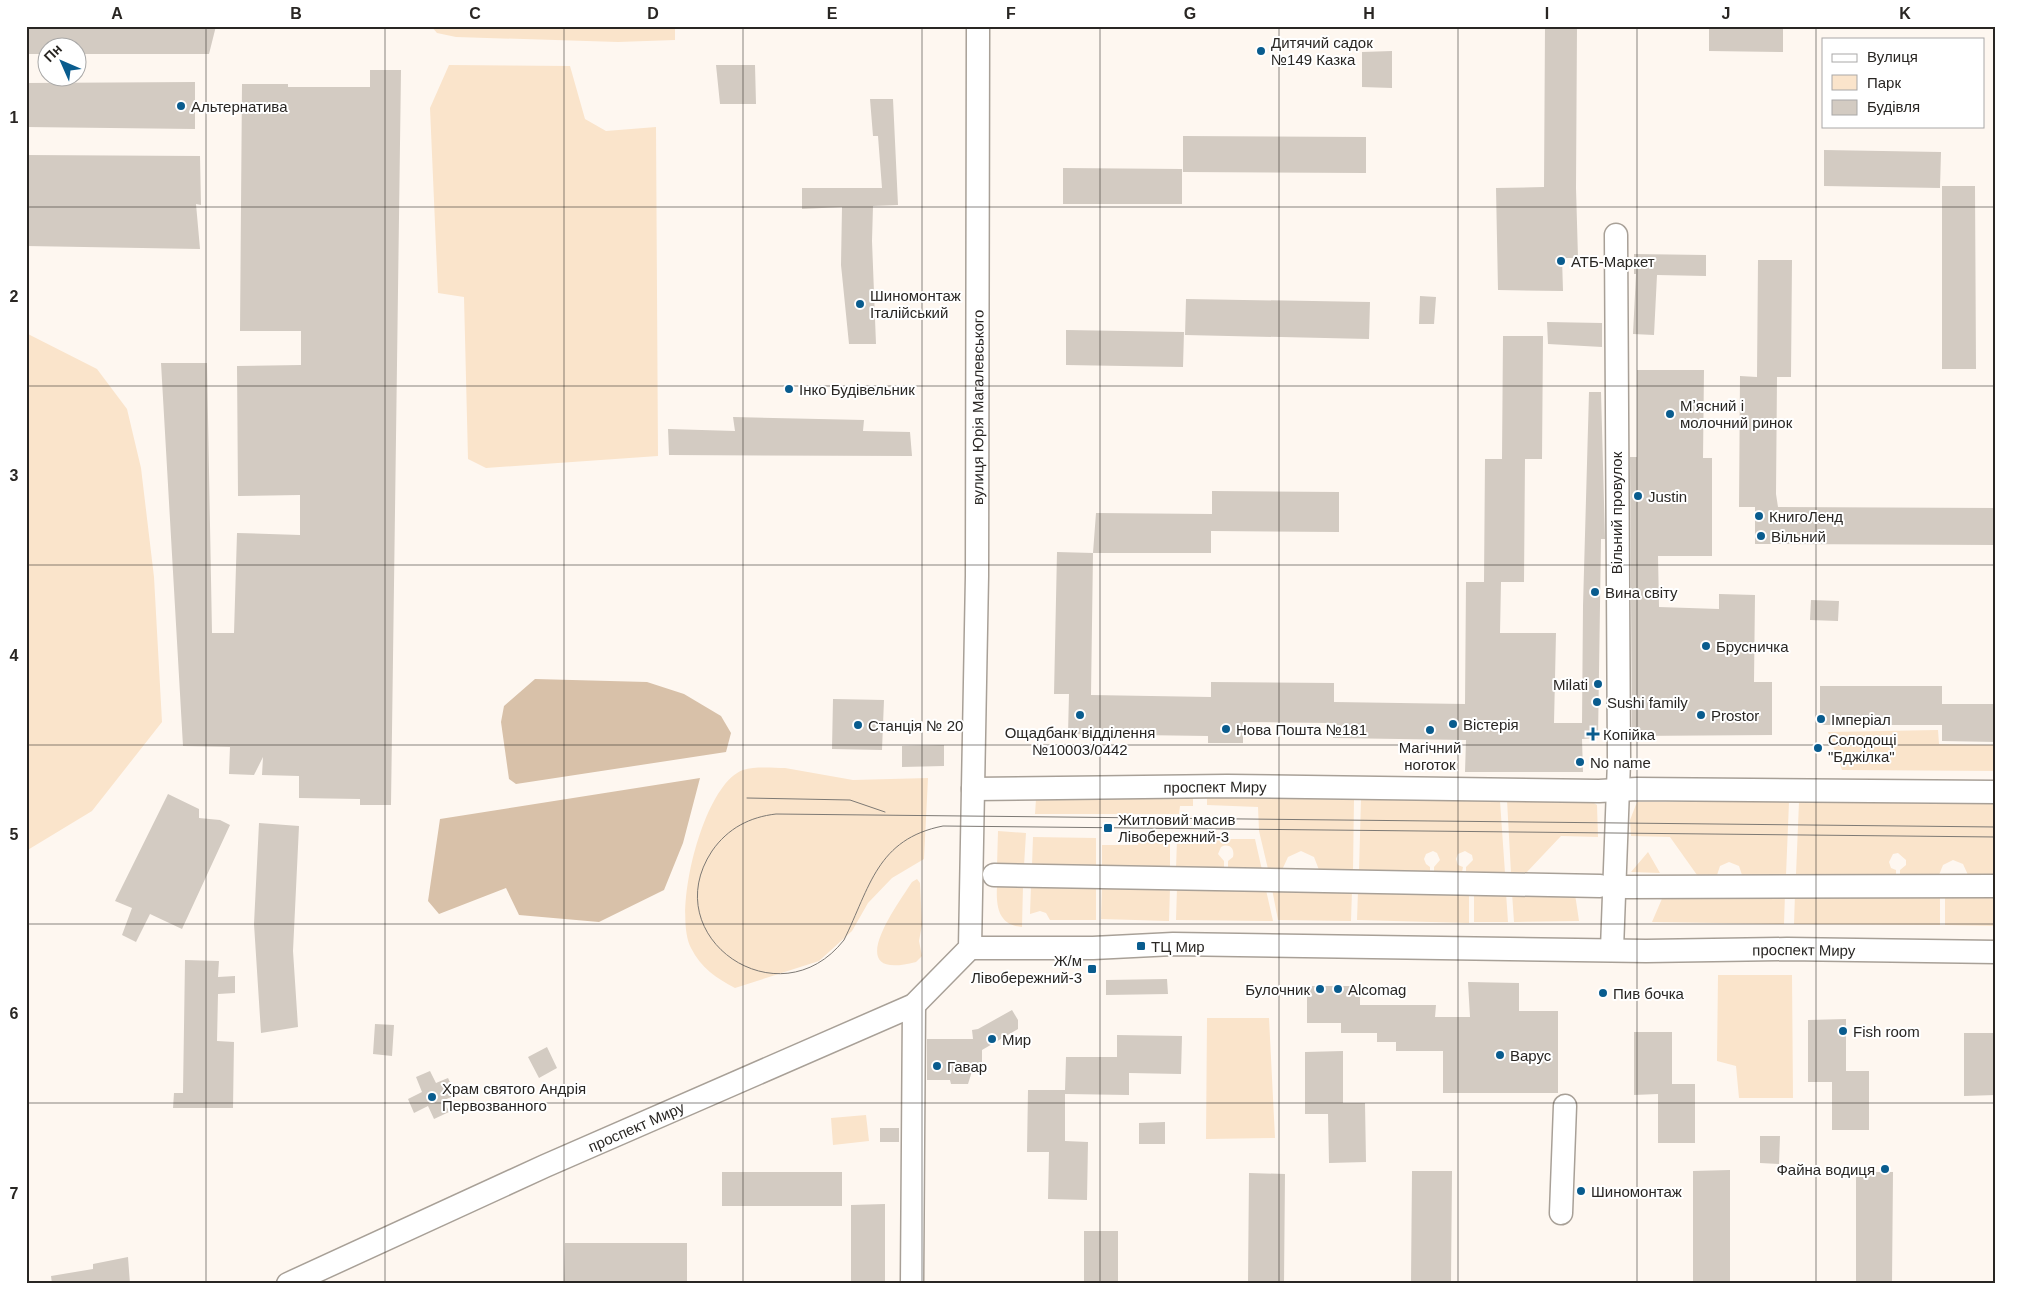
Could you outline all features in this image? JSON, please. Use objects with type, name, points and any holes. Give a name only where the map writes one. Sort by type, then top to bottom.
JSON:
[{"type":"street","name":"вулиця Юрія Магалевського","points":[[973,789],[977,576],[978,26]]},
{"type":"street","name":"Вільний провулок","points":[[1616,235],[1619,762],[1617,791]]},
{"type":"street","name":"проспект Миру","points":[[973,789],[1227,786],[1617,791],[1637,788],[1996,792]]},
{"type":"street","points":[[970,948],[973,789]]},
{"type":"street","points":[[1612,949],[1617,791]]},
{"type":"street","points":[[994,875],[1600,886]]},
{"type":"street","points":[[1626,887],[1996,886]]},
{"type":"street","name":"проспект Миру","points":[[288,1284],[545,1166],[914,1005],[970,948],[1093,948],[1173,944],[1996,952]]},
{"type":"street","points":[[912,1284],[914,1005]]},
{"type":"street","points":[[1561,1213],[1565,1106]]},
{"type":"green space","points":[[431,26],[675,26],[675,40],[618,42],[456,37],[437,33]]},
{"type":"green space","points":[[449,65],[570,66],[585,119],[606,131],[656,127],[658,456],[486,468],[468,459],[464,297],[438,293],[430,108]]},
{"type":"green space","points":[[26,333],[97,369],[127,409],[141,468],[154,577],[162,722],[92,811],[26,851]]},
{"type":"green space","points":[[1938,730],[1939,744],[1996,745],[1996,771],[1842,770],[1828,732]]},
{"type":"green space","points":[[785,768],[853,780],[928,778],[924,859],[892,878],[868,903],[852,931],[819,961],[735,988],[710,972],[699,961],[691,948],[686,931],[685,907],[695,851],[704,823],[715,799],[729,780],[743,770]]},
{"type":"green space","points":[[1193,798],[1193,806],[1180,806],[1179,814],[1035,814],[1036,799]]},
{"type":"green space","points":[[1207,798],[1354,799],[1353,871],[1319,870],[1314,857],[1301,851],[1288,857],[1282,870],[1268,869],[1259,831],[1258,807],[1207,805]]},
{"type":"green space","points":[[1361,799],[1500,801],[1505,873],[1466,872],[1466,867],[1473,860],[1472,855],[1465,851],[1458,854],[1456,859],[1458,865],[1463,867],[1462,872],[1434,872],[1434,867],[1440,860],[1437,853],[1433,851],[1426,854],[1424,859],[1430,867],[1430,872],[1359,871]]},
{"type":"green space","points":[[1507,800],[1591,801],[1597,805],[1598,837],[1561,836],[1526,873],[1511,873]]},
{"type":"green space","points":[[1637,802],[1789,802],[1786,875],[1742,875],[1739,866],[1729,862],[1720,866],[1717,875],[1697,875],[1670,837],[1631,836],[1630,820]]},
{"type":"green space","points":[[1799,802],[1996,803],[1996,875],[1968,875],[1963,864],[1953,860],[1943,865],[1939,875],[1900,874],[1900,870],[1906,865],[1906,860],[1898,853],[1893,854],[1889,862],[1891,868],[1896,870],[1896,875],[1796,874]]},
{"type":"green space","points":[[998,831],[1026,833],[1024,866],[997,866]]},
{"type":"green space","points":[[1033,837],[1096,838],[1096,867],[1032,866]]},
{"type":"green space","points":[[1139,839],[1170,839],[1170,868],[1102,867],[1102,845],[1138,845]]},
{"type":"green space","points":[[1177,839],[1255,839],[1262,870],[1228,869],[1228,861],[1233,857],[1232,849],[1229,846],[1221,847],[1218,854],[1224,861],[1224,869],[1176,869]]},
{"type":"green space","points":[[1648,852],[1660,873],[1631,872]]},
{"type":"green space","points":[[917,879],[920,883],[922,925],[919,941],[922,956],[916,962],[893,965],[881,961],[877,952],[886,924],[912,882]]},
{"type":"green space","points":[[997,886],[1023,886],[1022,927],[1008,923],[1003,918],[998,907]]},
{"type":"green space","points":[[1031,886],[1096,888],[1096,920],[1050,920],[1046,913],[1040,911],[1030,914]]},
{"type":"green space","points":[[1102,886],[1170,888],[1169,921],[1101,919]]},
{"type":"green space","points":[[1177,888],[1266,890],[1273,921],[1176,920]]},
{"type":"green space","points":[[1272,889],[1352,891],[1351,921],[1278,920]]},
{"type":"green space","points":[[1358,891],[1469,893],[1469,923],[1357,920]]},
{"type":"green space","points":[[1474,892],[1506,893],[1508,922],[1474,922]]},
{"type":"green space","points":[[1512,893],[1575,894],[1579,921],[1514,922]]},
{"type":"green space","points":[[1664,894],[1785,894],[1784,924],[1652,922]]},
{"type":"green space","points":[[1795,894],[1940,895],[1940,925],[1794,924]]},
{"type":"green space","points":[[1945,895],[1996,895],[1996,926],[1945,925]]},
{"type":"green space","points":[[1718,975],[1792,975],[1793,1098],[1739,1098],[1736,1066],[1717,1061]]},
{"type":"green space","points":[[1207,1018],[1269,1018],[1275,1138],[1206,1139]]},
{"type":"green space","points":[[866,1115],[869,1141],[833,1145],[831,1118]]},
{"type":"shaded area","points":[[535,679],[647,682],[684,694],[721,716],[731,733],[726,752],[516,784],[509,779],[501,722],[504,706]]},
{"type":"shaded area","points":[[700,778],[683,843],[664,890],[599,922],[519,915],[506,888],[439,914],[428,901],[440,819]]},
{"type":"building","points":[[195,26],[216,26],[209,54],[88,54],[88,38],[38,38],[38,54],[26,54],[26,27],[194,28]]},
{"type":"building","points":[[1545,26],[1577,26],[1576,188],[1578,258],[1562,258],[1563,291],[1498,290],[1496,188],[1544,187]]},
{"type":"building","points":[[1709,26],[1783,26],[1783,52],[1709,51]]},
{"type":"building","points":[[1392,51],[1392,88],[1362,87],[1362,52]]},
{"type":"building","points":[[716,65],[755,65],[756,104],[720,104]]},
{"type":"building","points":[[370,70],[401,70],[391,805],[360,805],[360,799],[299,798],[299,776],[262,775],[263,757],[254,775],[229,774],[230,747],[183,746],[161,363],[207,363],[212,633],[234,633],[237,533],[300,535],[300,495],[238,496],[237,366],[301,365],[301,331],[240,331],[242,84],[288,84],[288,87],[370,87]]},
{"type":"building","points":[[195,82],[195,129],[26,127],[26,83],[38,83],[38,88],[88,88],[88,83]]},
{"type":"building","points":[[870,99],[893,99],[898,205],[873,206],[872,241],[876,344],[849,344],[841,265],[842,207],[802,209],[802,188],[882,188],[878,136],[873,136]]},
{"type":"building","points":[[1183,136],[1366,137],[1366,173],[1183,172]]},
{"type":"building","points":[[1824,150],[1941,152],[1940,188],[1824,186]]},
{"type":"building","points":[[26,155],[200,156],[201,205],[196,204],[200,249],[26,246]]},
{"type":"building","points":[[1063,168],[1182,169],[1182,204],[1063,204]]},
{"type":"building","points":[[1942,186],[1975,186],[1976,369],[1942,369]]},
{"type":"building","points":[[1634,254],[1706,255],[1706,276],[1657,275],[1654,335],[1633,334],[1636,274],[1634,274]]},
{"type":"building","points":[[1758,260],[1792,260],[1791,377],[1777,377],[1776,494],[1778,507],[1996,508],[1996,545],[1755,544],[1755,507],[1739,507],[1740,376],[1757,377]]},
{"type":"building","points":[[1420,296],[1436,297],[1434,324],[1419,324]]},
{"type":"building","points":[[1186,299],[1370,302],[1369,339],[1185,335]]},
{"type":"building","points":[[1547,322],[1602,323],[1602,347],[1548,344]]},
{"type":"building","points":[[1066,330],[1184,332],[1183,367],[1066,365]]},
{"type":"building","points":[[1503,336],[1543,336],[1542,459],[1525,459],[1524,582],[1501,582],[1500,633],[1556,633],[1554,723],[1582,723],[1589,392],[1601,392],[1605,539],[1601,539],[1598,738],[1582,739],[1583,772],[1465,772],[1466,740],[1333,738],[1333,723],[1243,722],[1243,743],[1208,743],[1208,736],[1068,734],[1069,694],[1054,694],[1057,552],[1093,553],[1091,695],[1211,697],[1211,682],[1334,683],[1334,702],[1465,704],[1466,582],[1484,582],[1485,459],[1502,459]]},
{"type":"building","points":[[1637,370],[1704,370],[1703,458],[1712,458],[1712,556],[1658,556],[1659,607],[1719,609],[1719,594],[1755,595],[1754,682],[1772,682],[1772,735],[1632,736],[1630,457],[1637,457]]},
{"type":"building","points":[[733,417],[864,420],[863,431],[910,432],[912,456],[669,455],[668,429],[735,431]]},
{"type":"building","points":[[1212,491],[1339,492],[1339,532],[1211,531],[1211,553],[1093,553],[1096,513],[1212,514]]},
{"type":"building","points":[[1811,600],[1839,601],[1838,621],[1810,620]]},
{"type":"building","points":[[1820,686],[1942,686],[1942,704],[1996,704],[1996,742],[1942,741],[1942,725],[1820,725]]},
{"type":"building","name":"Станція № 20","points":[[833,699],[884,700],[882,750],[832,749]]},
{"type":"building","points":[[944,745],[944,766],[902,767],[902,746]]},
{"type":"building","points":[[168,794],[199,809],[199,818],[220,820],[230,825],[182,929],[150,914],[136,942],[122,935],[132,908],[115,901]]},
{"type":"building","points":[[259,823],[299,826],[293,951],[298,1027],[261,1033],[254,924]]},
{"type":"building","points":[[185,960],[219,961],[218,977],[235,976],[235,993],[218,994],[217,1041],[234,1042],[233,1108],[173,1108],[174,1093],[183,1093]]},
{"type":"building","points":[[1167,979],[1168,994],[1106,995],[1106,980]]},
{"type":"building","points":[[1468,982],[1519,983],[1519,1011],[1558,1011],[1558,1093],[1443,1093],[1443,1051],[1396,1051],[1396,1042],[1377,1042],[1377,1033],[1341,1033],[1341,1023],[1307,1023],[1307,986],[1360,986],[1360,1005],[1436,1005],[1435,1017],[1470,1017]]},
{"type":"building","points":[[1012,1010],[1018,1020],[1018,1029],[982,1050],[982,1069],[973,1068],[968,1084],[951,1084],[950,1080],[927,1080],[927,1039],[973,1039],[972,1030],[978,1029]]},
{"type":"building","points":[[1846,1019],[1846,1071],[1869,1071],[1869,1130],[1832,1130],[1832,1082],[1808,1082],[1808,1020]]},
{"type":"building","points":[[375,1024],[394,1025],[392,1056],[373,1054]]},
{"type":"building","points":[[1634,1032],[1672,1032],[1672,1084],[1695,1084],[1695,1143],[1658,1143],[1658,1094],[1634,1095]]},
{"type":"building","points":[[1964,1033],[1996,1033],[1996,1095],[1964,1096]]},
{"type":"building","points":[[1117,1035],[1182,1036],[1181,1074],[1129,1073],[1129,1095],[1065,1094],[1065,1141],[1088,1142],[1087,1200],[1048,1199],[1049,1152],[1027,1152],[1028,1090],[1065,1090],[1066,1057],[1117,1057]]},
{"type":"building","points":[[547,1047],[557,1068],[539,1078],[528,1057]]},
{"type":"building","points":[[1343,1051],[1343,1103],[1365,1103],[1366,1162],[1329,1163],[1328,1114],[1305,1114],[1305,1052]]},
{"type":"building","name":"Храм святого Андрія Первозванного","points":[[430,1071],[436,1083],[448,1078],[456,1095],[444,1100],[449,1112],[434,1119],[428,1106],[414,1113],[408,1099],[422,1092],[416,1077]]},
{"type":"building","points":[[1165,1122],[1165,1144],[1139,1144],[1139,1123]]},
{"type":"building","points":[[880,1128],[899,1128],[899,1142],[880,1142]]},
{"type":"building","points":[[1760,1136],[1780,1136],[1779,1164],[1760,1163]]},
{"type":"building","points":[[1730,1170],[1730,1284],[1693,1284],[1693,1171]]},
{"type":"building","points":[[1412,1171],[1452,1171],[1451,1284],[1411,1284]]},
{"type":"building","points":[[722,1172],[842,1172],[842,1206],[722,1206]]},
{"type":"building","points":[[1856,1172],[1893,1172],[1892,1284],[1856,1284]]},
{"type":"building","points":[[1249,1173],[1285,1174],[1284,1284],[1248,1284]]},
{"type":"building","points":[[885,1204],[885,1284],[851,1284],[851,1205]]},
{"type":"building","points":[[1084,1231],[1118,1231],[1118,1284],[1084,1284]]},
{"type":"building","points":[[565,1243],[687,1243],[687,1281],[564,1281]]},
{"type":"building","points":[[128,1257],[130,1284],[52,1284],[51,1276],[93,1269],[93,1264]]},
{"type":"tram line","points":[[747,798],[850,800],[885,812]]},
{"type":"tram line","points":[[1996,827],[776,814],[757,818],[740,825],[718,843],[712,851],[699,883],[699,913],[712,939],[732,959],[759,971],[788,973],[817,964],[844,940],[869,884],[878,868],[890,854],[903,842],[921,832],[943,826],[1996,837]]},
{"type":"place","name":"Дитячий садок №149 Казка","points":[[1261,51]]},
{"type":"place","name":"Альтернатива","points":[[181,106]]},
{"type":"place","name":"АТБ-Маркет","points":[[1561,261]]},
{"type":"place","name":"Шиномонтаж Італійський","points":[[860,304]]},
{"type":"place","name":"Інко Будівельник","points":[[789,389]]},
{"type":"place","name":"Мʼясний і молочний ринок","points":[[1670,414]]},
{"type":"place","name":"Justin","points":[[1638,496]]},
{"type":"place","name":"КнигоЛенд","points":[[1759,516]]},
{"type":"place","name":"Вільний","points":[[1761,536]]},
{"type":"place","name":"Вина світу","points":[[1595,592]]},
{"type":"place","name":"Брусничка","points":[[1706,646]]},
{"type":"place","name":"Milati","points":[[1598,684]]},
{"type":"place","name":"Sushi family","points":[[1597,702]]},
{"type":"place","name":"Ощадбанк відділення №10003/0442","points":[[1080,715]]},
{"type":"place","name":"Prostor","points":[[1701,715]]},
{"type":"place","name":"Імперіал","points":[[1821,719]]},
{"type":"place","name":"Вістерія","points":[[1453,724]]},
{"type":"place","name":"Станція № 20","points":[[858,725]]},
{"type":"place","name":"Нова Пошта №181","points":[[1226,729]]},
{"type":"place","name":"Магічний ноготок","points":[[1430,730]]},
{"type":"place","name":"Копійка","points":[[1593,734]]},
{"type":"place","name":"Солодощі \"Бджілка\"","points":[[1818,748]]},
{"type":"place","name":"No name","points":[[1580,762]]},
{"type":"place","name":"Житловий масив Лівобережний-3","points":[[1108,828]]},
{"type":"place","name":"ТЦ Мир","points":[[1141,946]]},
{"type":"place","name":"Ж/м Лівобережний-3","points":[[1092,969]]},
{"type":"place","name":"Булочник","points":[[1320,989]]},
{"type":"place","name":"Alcomag","points":[[1338,989]]},
{"type":"place","name":"Пив бочка","points":[[1603,993]]},
{"type":"place","name":"Fish room","points":[[1843,1031]]},
{"type":"place","name":"Мир","points":[[992,1039]]},
{"type":"place","name":"Варус","points":[[1500,1055]]},
{"type":"place","name":"Гавар","points":[[937,1066]]},
{"type":"place","name":"Храм святого Андрія Первозванного","points":[[432,1097]]},
{"type":"place","name":"Файна водиця","points":[[1885,1169]]},
{"type":"place","name":"Шиномонтаж","points":[[1581,1191]]}]
